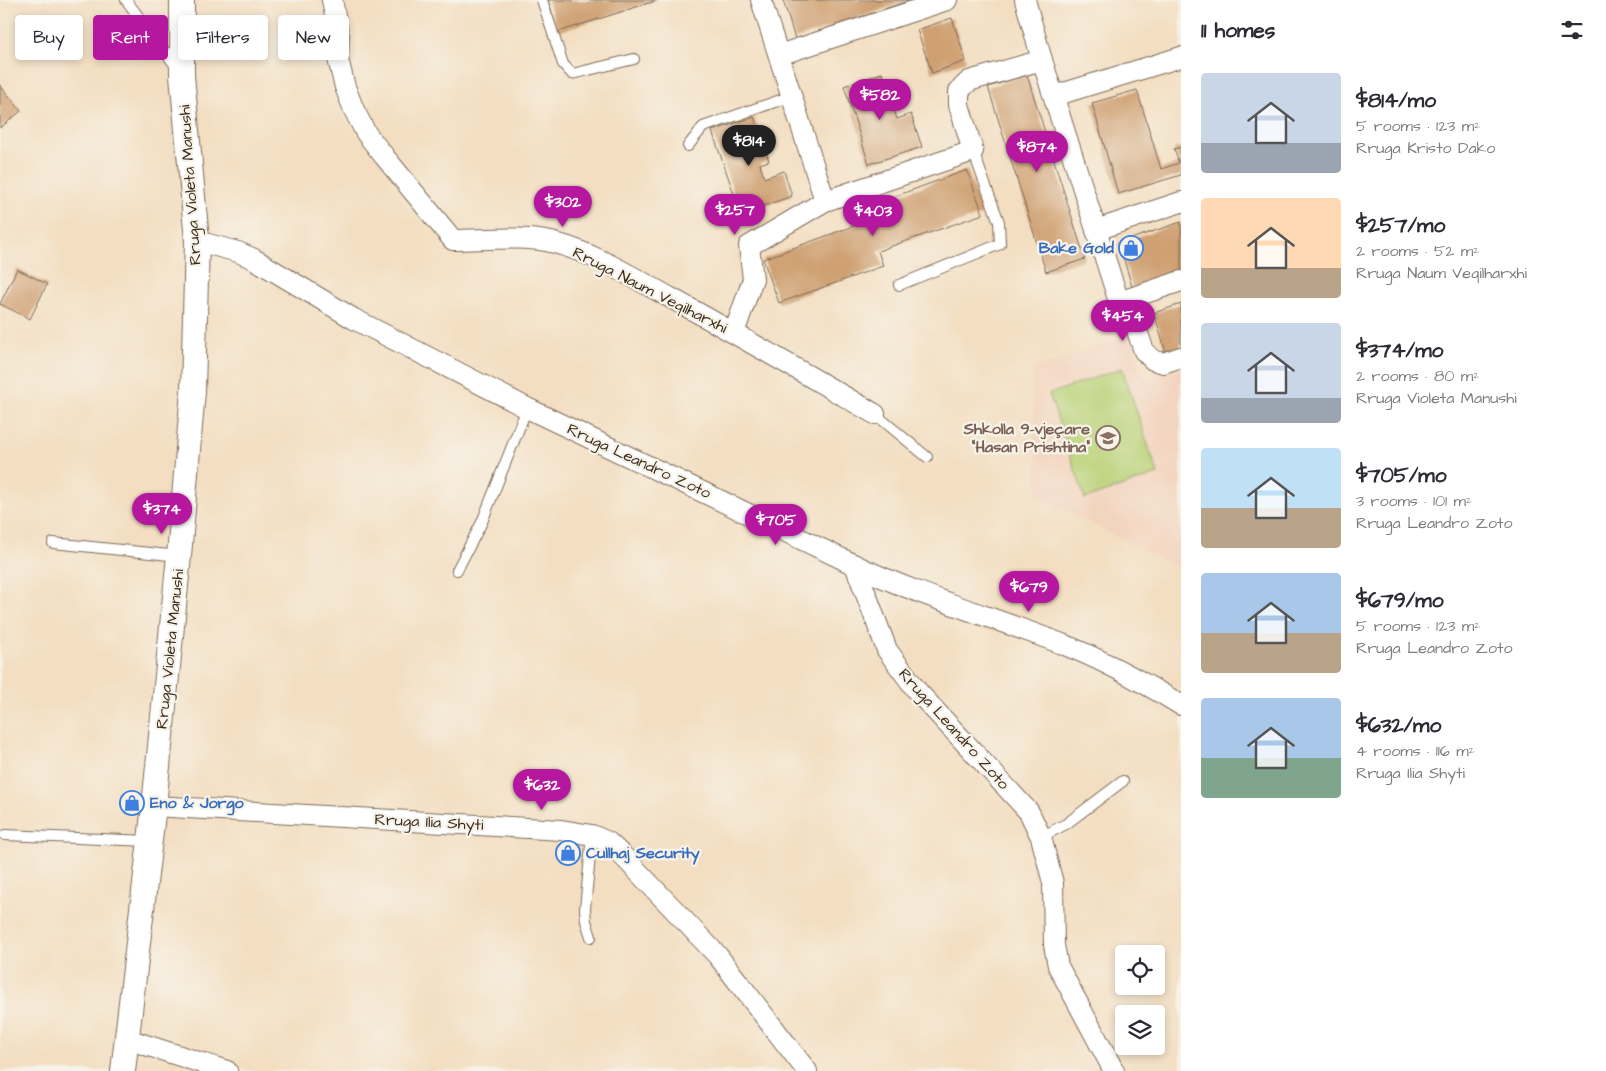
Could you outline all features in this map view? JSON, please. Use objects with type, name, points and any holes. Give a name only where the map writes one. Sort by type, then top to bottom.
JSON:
[{"type":"street","name":"Rruga Violeta Manushi","points":[[123,1071],[154,806],[193,391],[197,241],[182,75],[182,0]]},
{"type":"street","name":"Rruga Naum Veqilharxhi","points":[[332,0],[339,36],[338,59],[345,87],[354,110],[366,133],[453,240],[533,239],[554,243],[580,252],[628,275],[734,333],[875,414]]},
{"type":"street","points":[[761,0],[825,201],[973,151],[959,105],[959,91],[969,81],[1042,60]]},
{"type":"street","points":[[780,55],[947,0]]},
{"type":"street","points":[[1025,0],[1042,60],[1119,302],[1136,328],[1144,351],[1153,360],[1164,362],[1181,357]]},
{"type":"street","points":[[1054,96],[1181,57]]},
{"type":"street","name":"Rruga Naum Veqilharxhi","points":[[734,333],[753,278],[749,246],[825,201]]},
{"type":"street","points":[[1096,230],[1181,202]]},
{"type":"street","name":"Rruga Leandro Zoto","points":[[197,241],[238,252],[254,259],[354,319],[527,408],[855,565],[887,650],[918,692],[1028,812],[1041,837],[1053,883],[1054,945],[1058,966],[1114,1071]]},
{"type":"street","points":[[1119,302],[1181,281]]},
{"type":"street","points":[[855,565],[896,584],[1064,644],[1132,675],[1181,705]]},
{"type":"street","name":"Rruga Ilia Shyti","points":[[154,806],[560,830],[592,835],[608,842],[622,855],[718,956],[807,1071]]},
{"type":"street","points":[[127,1039],[227,1071]]},
{"type":"lane","points":[[126,0],[182,75]]},
{"type":"lane","points":[[542,0],[563,64],[572,74],[634,59]]},
{"type":"lane","points":[[688,146],[703,127],[792,96]]},
{"type":"lane","points":[[900,285],[1000,244],[999,222],[973,151]]},
{"type":"lane","points":[[458,570],[482,522],[527,408]]},
{"type":"lane","name":"Rruga Naum Veqilharxhi","points":[[875,414],[927,457]]},
{"type":"lane","points":[[53,543],[179,556]]},
{"type":"lane","points":[[1041,837],[1066,824],[1123,781]]},
{"type":"lane","points":[[5,835],[149,841]]},
{"type":"lane","points":[[591,937],[586,921],[585,909],[592,835]]},
{"type":"shaded area","name":"Shkolla 9-vjeçare \"Hasan Prishtina\"","points":[[1131,336],[1144,379],[1181,368],[1181,569],[1038,497],[1032,369]]},
{"type":"green space","points":[[1122,368],[1158,474],[1085,499],[1049,394]]},
{"type":"building","points":[[548,0],[658,0],[558,32]]},
{"type":"building","points":[[783,0],[911,0],[795,39]]},
{"type":"building","points":[[952,18],[966,61],[932,73],[917,30]]},
{"type":"building","points":[[882,73],[897,119],[911,114],[922,147],[869,164],[844,86]]},
{"type":"building","points":[[1027,75],[1085,259],[1046,272],[988,87]]},
{"type":"building","points":[[0,85],[21,111],[0,128]]},
{"type":"building","points":[[1137,90],[1161,169],[1179,163],[1174,149],[1181,147],[1181,175],[1118,194],[1092,103]]},
{"type":"building","points":[[754,117],[769,161],[760,164],[764,178],[784,171],[792,196],[741,214],[712,131]]},
{"type":"building","points":[[967,170],[983,214],[878,251],[883,266],[779,303],[763,259],[867,221],[863,208]]},
{"type":"building","points":[[1181,222],[1181,275],[1133,290],[1119,243]]},
{"type":"building","points":[[17,269],[47,284],[30,319],[0,304]]},
{"type":"building","points":[[1181,304],[1181,349],[1166,353],[1154,313]]},
{"type":"place","name":"Bake Gold","points":[[1131,248]]},
{"type":"place","name":"Shkolla 9-vjeçare \"Hasan Prishtina\"","points":[[1108,438]]},
{"type":"place","name":"Eno & Jorgo","points":[[132,803]]},
{"type":"place","name":"Cullhaj Security","points":[[568,853]]}]
